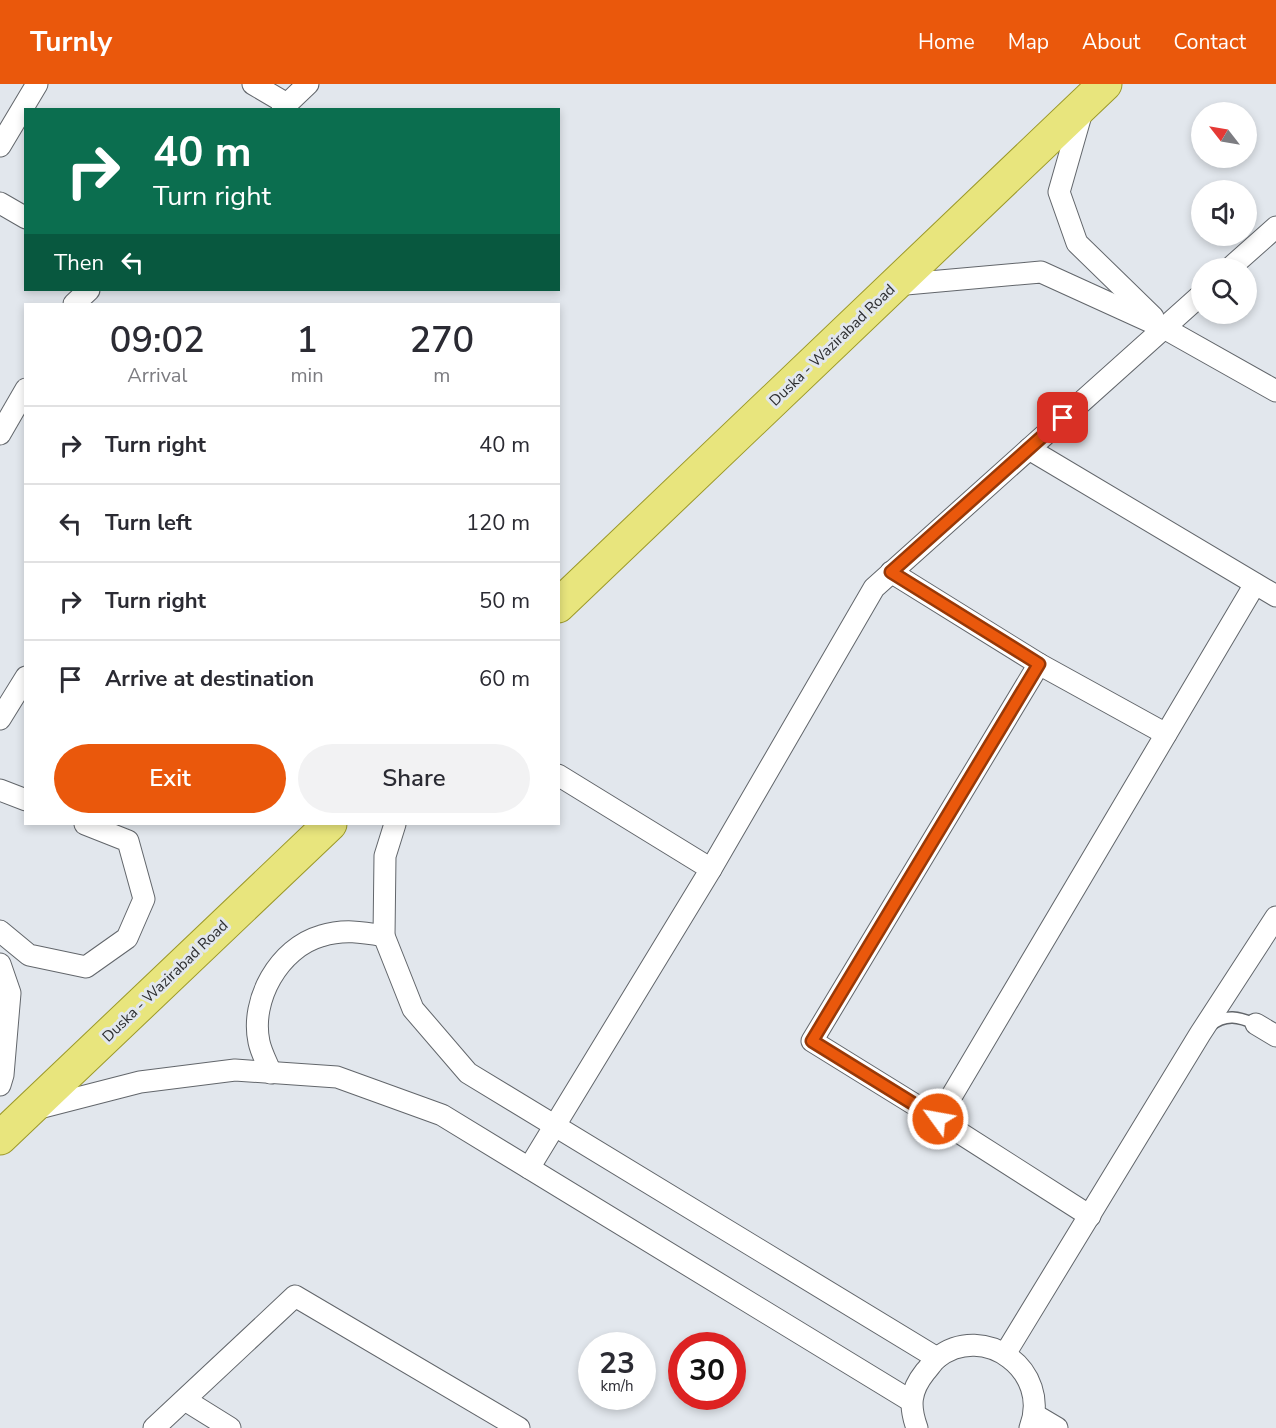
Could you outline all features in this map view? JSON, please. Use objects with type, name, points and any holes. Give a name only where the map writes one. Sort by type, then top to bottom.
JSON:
[{"type":"main road","name":"Duska - Wazirabad Road","points":[[560,604],[1095,94]]},
{"type":"main road","name":"Duska - Wazirabad Road","points":[[0,1138],[329,825]]},
{"type":"street","points":[[0,146],[37,84]]},
{"type":"street","points":[[253,84],[284,107],[308,84]]},
{"type":"street","points":[[1095,94],[1059,192],[1077,243],[1164,328]]},
{"type":"street","points":[[0,203],[24,217]]},
{"type":"street","points":[[1241,258],[1276,227]]},
{"type":"street","points":[[895,285],[1041,272],[1164,328],[1276,391]]},
{"type":"street","points":[[75,303],[88,291]]},
{"type":"street","points":[[529,1168],[711,869],[874,588],[1191,304]]},
{"type":"street","points":[[0,434],[24,392]]},
{"type":"street","points":[[1029,449],[1276,596]]},
{"type":"street","points":[[891,572],[1039,664],[1166,734]]},
{"type":"street","points":[[938,1119],[1255,584]]},
{"type":"street","points":[[1039,664],[812,1041],[1090,1216]]},
{"type":"street","points":[[0,719],[24,680]]},
{"type":"street","points":[[560,776],[711,869]]},
{"type":"street","points":[[0,790],[24,799]]},
{"type":"street","points":[[0,931],[28,955],[86,967],[127,938],[144,899],[128,841],[88,825]]},
{"type":"street","points":[[395,825],[385,856],[384,936],[413,1009],[468,1073],[937,1358]]},
{"type":"street","points":[[1005,1354],[1200,1034],[1276,917]]},
{"type":"street","points":[[271,1072],[259,1042],[258,1009],[270,978],[291,952],[319,936],[352,930],[384,936]]},
{"type":"street","points":[[0,964],[10,993],[3,1075],[0,1085]]},
{"type":"street","points":[[1256,1024],[1276,1036]]},
{"type":"street","points":[[29,1110],[140,1082],[235,1070],[337,1077],[442,1115],[911,1401]]},
{"type":"street","points":[[154,1428],[296,1296],[519,1428]]},
{"type":"street","points":[[917,1428],[911,1401],[921,1377],[937,1358],[958,1347],[981,1346],[1005,1354],[1025,1372],[1034,1392],[1032,1421],[1057,1428]]},
{"type":"street","points":[[184,1400],[230,1428]]},
{"type":"lane","points":[[1200,1034],[1216,1022],[1236,1016],[1256,1024]]},
{"type":"route","points":[[938,1119],[812,1041],[1039,664],[891,572],[1063,418]]}]
